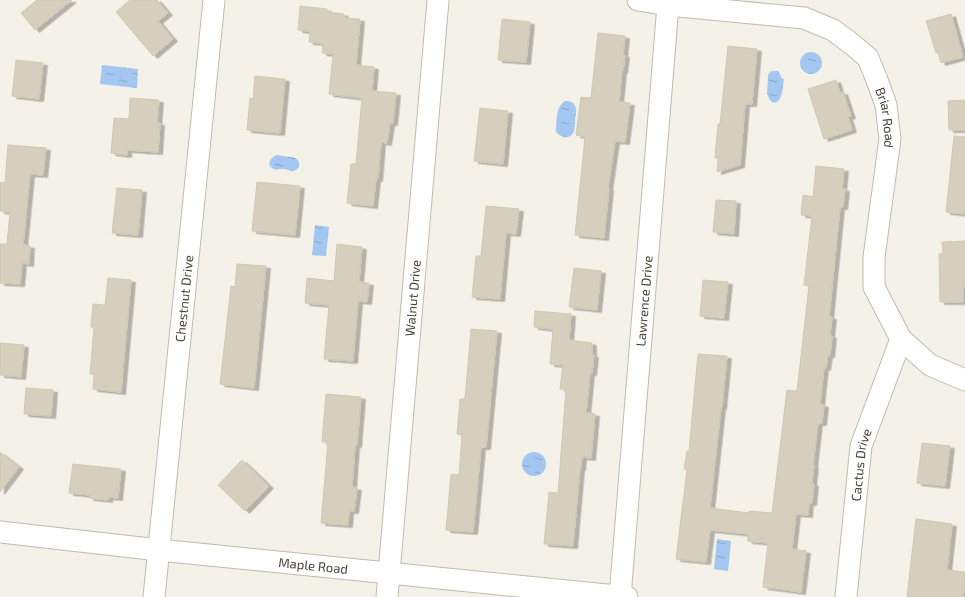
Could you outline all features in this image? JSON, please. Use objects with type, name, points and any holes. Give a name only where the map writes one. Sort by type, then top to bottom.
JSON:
[{"type":"street","name":"Chestnut Drive","points":[[154,597],[214,0]]},
{"type":"street","name":"Walnut Drive","points":[[387,597],[438,0]]},
{"type":"street","name":"Briar Road","points":[[638,0],[668,5],[804,18],[833,30],[853,44],[868,58],[886,105],[890,139],[874,257],[874,287],[901,339],[930,365],[965,380]]},
{"type":"street","name":"Lawrence Drive","points":[[622,597],[668,5]]},
{"type":"street","name":"Cactus Drive","points":[[846,597],[861,446],[901,339]]},
{"type":"street","name":"Maple Road","points":[[0,532],[159,550],[622,597]]},
{"type":"water","points":[[811,52],[819,55],[822,63],[819,71],[811,74],[803,71],[800,63],[803,55]]},
{"type":"water","points":[[102,65],[138,69],[137,88],[100,84]]},
{"type":"water","points":[[772,71],[778,71],[782,79],[784,79],[781,96],[775,103],[771,102],[767,95],[768,76]]},
{"type":"water","points":[[565,101],[573,103],[576,108],[574,131],[571,136],[568,137],[560,136],[556,132],[558,111]]},
{"type":"water","points":[[278,155],[295,158],[298,160],[299,167],[294,171],[274,169],[269,163],[273,157]]},
{"type":"water","points":[[315,225],[329,227],[326,256],[312,255]]},
{"type":"water","points":[[534,452],[542,456],[546,464],[542,472],[534,476],[526,472],[522,464],[526,456]]},
{"type":"water","points":[[717,539],[731,541],[728,571],[714,569]]},
{"type":"building","points":[[37,0],[72,0],[35,30],[21,13]]},
{"type":"building","points":[[130,0],[157,0],[168,13],[158,21],[173,39],[153,56],[116,12]]},
{"type":"building","points":[[300,6],[327,9],[326,12],[344,14],[344,18],[360,19],[356,65],[374,67],[372,91],[396,93],[393,123],[390,123],[387,143],[381,142],[378,179],[376,179],[373,206],[347,203],[351,164],[356,164],[362,98],[329,94],[333,54],[322,53],[323,43],[309,42],[310,31],[298,30]]},
{"type":"building","points":[[951,14],[963,57],[941,63],[938,52],[936,53],[926,21]]},
{"type":"building","points":[[502,19],[530,22],[526,62],[498,60]]},
{"type":"building","points":[[598,33],[625,36],[623,55],[625,55],[619,102],[630,103],[625,142],[615,141],[608,188],[604,238],[575,235],[585,137],[576,135],[581,97],[591,98]]},
{"type":"building","points":[[728,46],[757,49],[752,104],[745,104],[740,165],[717,172],[718,158],[715,158]]},
{"type":"building","points":[[16,60],[43,63],[39,99],[12,96]]},
{"type":"building","points":[[255,76],[285,79],[280,133],[247,130],[250,98],[253,99]]},
{"type":"building","points":[[836,80],[840,93],[843,92],[851,116],[848,117],[852,130],[824,139],[808,89]]},
{"type":"building","points":[[130,98],[159,100],[157,123],[160,123],[158,152],[127,150],[127,155],[111,153],[114,118],[129,119]]},
{"type":"building","points":[[965,100],[965,130],[949,130],[948,101]]},
{"type":"building","points":[[480,108],[508,111],[503,164],[474,161]]},
{"type":"building","points":[[954,136],[965,137],[965,214],[946,212]]},
{"type":"building","points":[[8,145],[46,148],[43,175],[30,174],[23,245],[30,246],[29,264],[22,263],[20,284],[0,283],[0,244],[7,244],[10,212],[0,211],[0,182],[5,183]]},
{"type":"building","points":[[816,166],[844,169],[842,189],[845,189],[843,207],[840,207],[829,317],[832,317],[830,335],[832,336],[830,355],[828,355],[826,368],[824,367],[820,404],[824,405],[822,423],[818,423],[813,465],[812,483],[814,484],[812,503],[809,503],[808,515],[796,514],[792,549],[806,551],[801,592],[763,587],[768,543],[748,541],[748,534],[710,530],[706,562],[676,559],[687,470],[684,469],[687,451],[689,451],[698,354],[727,356],[710,508],[749,513],[749,511],[772,513],[787,390],[797,391],[809,286],[804,285],[812,216],[801,215],[803,195],[813,197]]},
{"type":"building","points":[[257,182],[300,186],[295,235],[252,231]]},
{"type":"building","points":[[117,188],[142,190],[138,235],[112,233]]},
{"type":"building","points":[[716,200],[736,201],[734,234],[713,232]]},
{"type":"building","points":[[486,206],[519,209],[516,234],[506,233],[500,299],[472,297],[476,256],[481,256]]},
{"type":"building","points":[[965,241],[965,287],[963,287],[963,302],[940,302],[939,254],[943,254],[942,242]]},
{"type":"building","points":[[337,244],[362,247],[359,282],[369,283],[367,302],[358,301],[353,361],[324,359],[329,305],[305,303],[307,278],[334,281]]},
{"type":"building","points":[[237,264],[266,266],[254,388],[220,384],[231,286],[235,287]]},
{"type":"building","points":[[574,268],[601,271],[597,310],[569,307]]},
{"type":"building","points":[[108,278],[131,280],[121,392],[93,389],[94,374],[90,374],[94,327],[91,327],[93,304],[105,305]]},
{"type":"building","points":[[703,280],[728,282],[724,318],[700,316]]},
{"type":"building","points":[[535,311],[571,314],[569,340],[592,343],[592,355],[594,355],[592,373],[590,373],[586,413],[595,414],[591,458],[582,457],[573,546],[544,544],[549,492],[558,493],[566,389],[560,389],[563,365],[550,364],[553,329],[534,327]]},
{"type":"building","points":[[471,329],[497,331],[486,447],[481,447],[473,532],[446,530],[451,474],[459,475],[462,435],[457,434],[460,399],[465,399]]},
{"type":"building","points":[[0,343],[24,345],[21,377],[0,375]]},
{"type":"building","points":[[26,388],[53,390],[51,416],[24,414]]},
{"type":"building","points":[[326,394],[361,397],[352,487],[357,488],[354,511],[349,511],[348,525],[321,523],[328,442],[322,442]]},
{"type":"building","points":[[922,443],[950,446],[945,486],[917,483]]},
{"type":"building","points":[[0,452],[19,467],[0,492]]},
{"type":"building","points":[[242,460],[269,486],[245,511],[218,485]]},
{"type":"building","points":[[73,464],[121,469],[118,498],[108,497],[108,500],[89,498],[90,495],[69,493]]},
{"type":"building","points":[[916,519],[952,524],[947,570],[965,572],[963,597],[907,597]]}]
